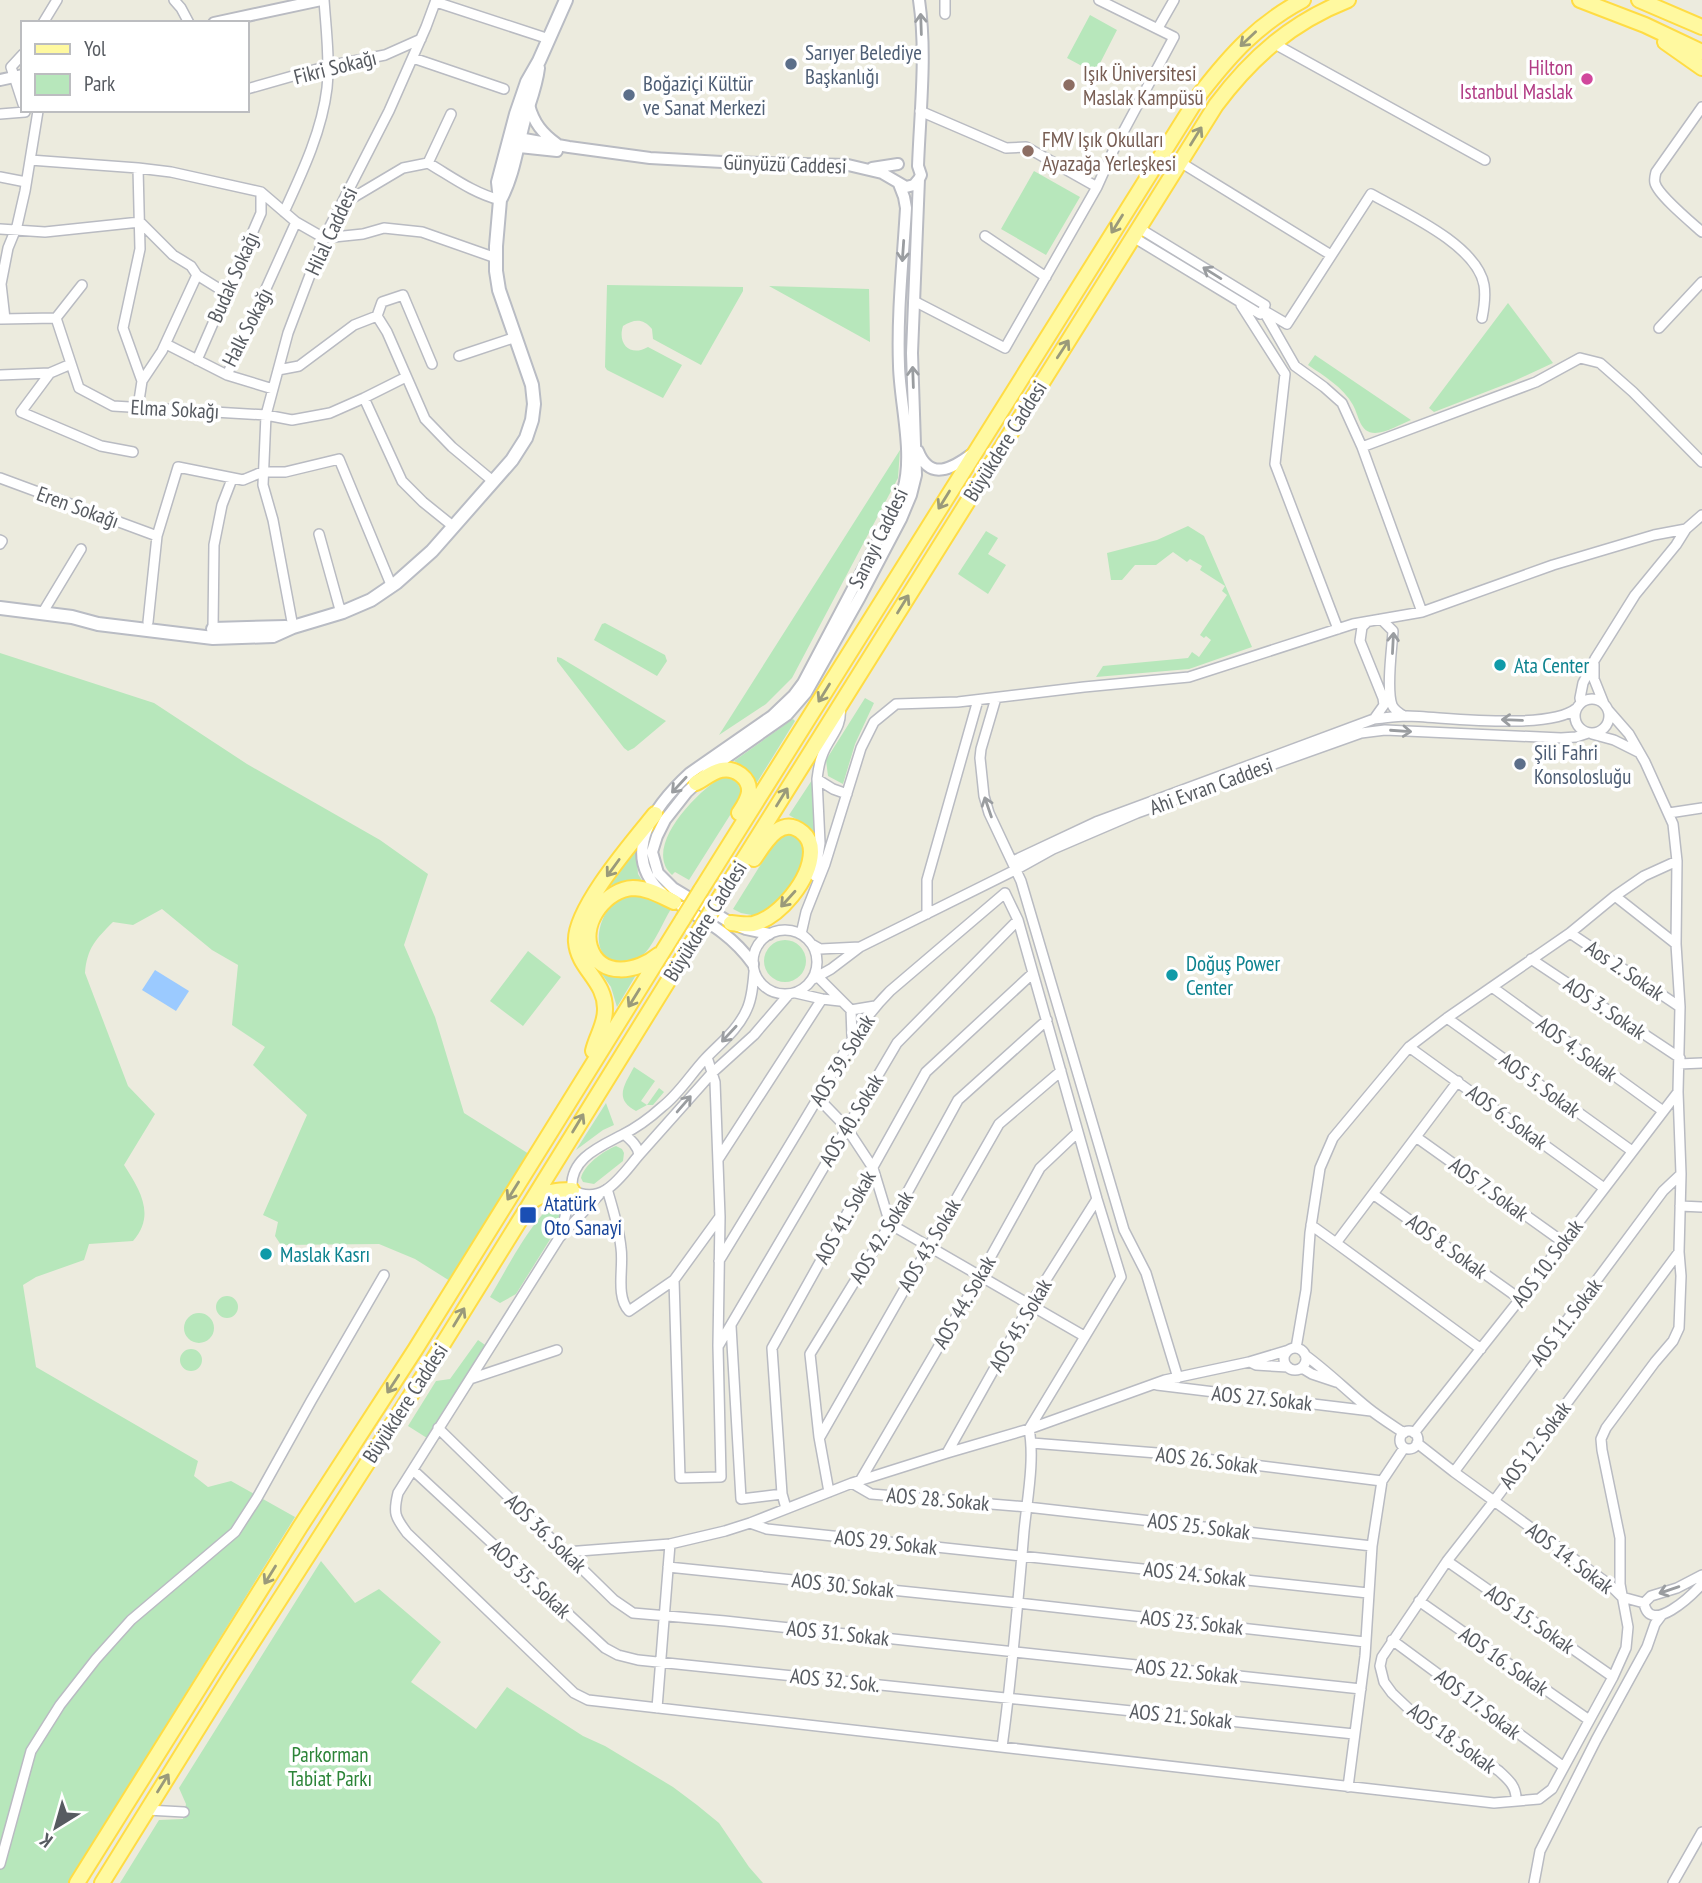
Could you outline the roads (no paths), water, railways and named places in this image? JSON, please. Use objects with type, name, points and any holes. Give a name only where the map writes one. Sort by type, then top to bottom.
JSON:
[{"type":"main road","points":[[514,142],[527,82],[566,0]]},
{"type":"main road","name":"Büyükdere Caddesi","points":[[77,1883],[1200,94],[1244,42],[1275,17],[1303,0]]},
{"type":"main road","name":"Büyükdere Caddesi","points":[[102,1883],[425,1373],[1201,128],[1232,84],[1273,43],[1301,23],[1348,0]]},
{"type":"main road","points":[[1580,0],[1645,25],[1702,52]]},
{"type":"main road","points":[[1639,0],[1702,27]]},
{"type":"main road","points":[[1645,25],[1702,68]]},
{"type":"main road","points":[[0,608],[43,612],[98,624],[213,634],[293,627],[343,612],[371,600],[413,570],[494,482],[526,438],[532,420],[532,385],[499,290],[496,258],[500,200],[498,182],[536,85],[539,61]]},
{"type":"main road","points":[[72,617],[148,622],[213,634]]},
{"type":"main road","points":[[696,783],[714,773],[729,769],[736,771],[746,781],[749,795],[735,822],[730,844]]},
{"type":"main road","points":[[589,1068],[594,1046],[605,1020],[606,1007],[600,985],[586,967],[578,950],[578,925],[589,902],[654,814]]},
{"type":"main road","points":[[731,923],[752,924],[781,908],[802,881],[810,859],[810,841],[796,828],[782,828],[770,836],[754,860],[734,875]]},
{"type":"main road","points":[[668,943],[645,965],[629,970],[614,969],[597,958],[589,946],[589,937],[594,915],[606,900],[619,891],[645,889],[674,902]]},
{"type":"main road","points":[[531,1202],[555,1190],[572,1190]]},
{"type":"main road","points":[[346,1494],[342,1480],[366,1439],[377,1409]]},
{"type":"street","points":[[44,21],[57,0]]},
{"type":"street","points":[[174,0],[188,21]]},
{"type":"street","points":[[223,21],[322,0],[328,66],[327,89],[307,162],[284,212]]},
{"type":"street","points":[[868,169],[910,187],[919,179],[919,0]]},
{"type":"street","points":[[945,0],[945,14]]},
{"type":"street","points":[[914,300],[1005,348],[1097,187],[1114,149],[1174,37],[1099,0]]},
{"type":"street","points":[[1158,28],[1174,0]]},
{"type":"street","points":[[436,1],[549,39]]},
{"type":"street","name":"Hilal Caddesi","points":[[293,627],[273,520],[262,485],[266,415],[288,333],[324,238],[384,121],[436,1]]},
{"type":"street","name":"Fikri Sokağı","points":[[248,89],[328,66],[384,55],[421,39]]},
{"type":"street","points":[[1273,43],[1485,160]]},
{"type":"street","points":[[0,80],[19,76],[11,67],[21,56]]},
{"type":"street","points":[[412,58],[504,89]]},
{"type":"street","points":[[529,105],[540,129],[559,145]]},
{"type":"street","points":[[1702,107],[1656,172],[1655,185],[1663,196],[1702,232]]},
{"type":"street","points":[[0,114],[21,110]]},
{"type":"street","points":[[920,111],[1006,148],[1026,147],[1097,187]]},
{"type":"street","points":[[38,112],[26,183],[15,231],[8,248],[2,284],[2,319],[56,318],[82,285]]},
{"type":"street","points":[[428,163],[451,114]]},
{"type":"street","name":"Günyüzü Caddesi","points":[[514,142],[559,145],[650,158],[848,165],[868,169]]},
{"type":"street","name":"Günyüzü Caddesi","points":[[514,142],[653,164],[850,172],[868,169]]},
{"type":"street","points":[[30,160],[172,172],[261,192],[296,222],[324,238],[363,234],[384,228],[422,232],[496,258]]},
{"type":"street","points":[[868,169],[911,161],[918,166]]},
{"type":"street","points":[[1180,162],[1331,255]]},
{"type":"street","points":[[342,204],[403,168],[428,163],[472,190],[500,200]]},
{"type":"street","points":[[898,164],[894,172],[898,182]]},
{"type":"street","points":[[138,168],[140,249],[124,328],[142,381]]},
{"type":"street","points":[[0,177],[26,183]]},
{"type":"street","name":"Sanayi Caddesi","points":[[731,923],[673,888],[658,873],[652,852],[665,820],[696,783],[717,764],[787,715],[806,693],[907,506],[916,475],[912,353],[919,179]]},
{"type":"street","name":"Sanayi Caddesi","points":[[674,902],[653,885],[642,864],[641,850],[654,814],[690,773],[772,716],[794,695],[823,646],[903,490],[908,464],[899,361],[906,208],[898,182]]},
{"type":"street","name":"Budak Sokağı","points":[[197,360],[261,213],[261,192]]},
{"type":"street","points":[[1263,310],[1287,324],[1371,194],[1442,234],[1472,260],[1484,284],[1485,303],[1482,318]]},
{"type":"street","points":[[0,229],[45,232],[140,222]]},
{"type":"street","points":[[140,222],[173,256],[191,266],[197,275],[226,293]]},
{"type":"street","name":"Halk Sokağı","points":[[166,344],[227,375],[296,222]]},
{"type":"street","points":[[1136,232],[1265,305],[1263,310],[1260,314],[1240,303],[1136,232]]},
{"type":"street","points":[[985,236],[1046,277]]},
{"type":"street","points":[[138,407],[142,381],[166,344],[197,275]]},
{"type":"street","points":[[1659,328],[1702,282]]},
{"type":"street","points":[[278,370],[299,366],[354,326],[377,316],[382,302],[403,295],[432,364]]},
{"type":"street","points":[[1240,303],[1285,374],[1275,464],[1338,629]]},
{"type":"street","points":[[1263,310],[1295,366],[1342,403],[1362,447],[1422,612]]},
{"type":"street","points":[[377,316],[387,332],[425,419],[452,447],[494,482]]},
{"type":"street","name":"Elma Sokağı","points":[[56,318],[79,388],[113,406],[266,415],[292,420],[330,413],[405,377]]},
{"type":"street","points":[[459,356],[516,337]]},
{"type":"street","points":[[1362,447],[1536,382],[1580,358],[1600,363],[1633,392],[1702,462]]},
{"type":"street","points":[[0,375],[50,373],[71,364]]},
{"type":"street","points":[[50,373],[21,412],[101,446],[132,452]]},
{"type":"street","points":[[227,375],[273,389]]},
{"type":"street","points":[[365,398],[402,481],[454,527]]},
{"type":"street","points":[[916,445],[921,459],[936,470],[959,463],[974,452]]},
{"type":"street","points":[[148,622],[157,536],[178,467],[243,480],[262,472],[285,472],[339,459],[391,586]]},
{"type":"street","name":"Eren Sokağı","points":[[0,478],[157,536]]},
{"type":"street","points":[[213,634],[214,545],[222,505],[232,478]]},
{"type":"street","points":[[1595,659],[1594,679],[1606,708],[1608,721],[1606,726],[1596,733],[1589,733],[1583,731],[1575,718],[1583,683],[1595,659],[1635,595],[1686,529],[1702,515]]},
{"type":"street","points":[[811,895],[825,864],[861,748],[874,722],[896,704],[978,700],[1189,677],[1338,629],[1422,612],[1553,565],[1654,535],[1686,529]]},
{"type":"street","points":[[319,534],[343,612]]},
{"type":"street","points":[[43,612],[81,549]]},
{"type":"street","points":[[1381,619],[1393,631],[1391,702],[1398,713],[1404,716]]},
{"type":"street","points":[[1367,622],[1362,627],[1360,641],[1384,698],[1384,705],[1374,719]]},
{"type":"street","points":[[996,698],[980,758],[984,796],[989,813],[1015,865],[1124,1230],[1146,1273],[1178,1378]]},
{"type":"street","points":[[927,914],[927,880],[978,700]]},
{"type":"street","points":[[731,923],[769,934],[785,930],[801,934],[813,946],[818,962],[816,978],[806,988],[793,994],[754,1035],[712,1073],[618,1180],[559,1238],[398,1493],[394,1509],[407,1533],[574,1693],[588,1700],[1494,1803],[1539,1799],[1552,1789],[1626,1648],[1628,1627],[1619,1571],[1620,1538],[1601,1439],[1614,1417],[1674,1341],[1679,1328],[1681,1276],[1678,1092],[1680,1007],[1676,944],[1678,861],[1673,824],[1629,734],[1596,700],[1585,701],[1579,706]]},
{"type":"street","points":[[801,934],[820,843],[817,779],[822,755],[841,717],[839,706]]},
{"type":"street","name":"Ahi Evran Caddesi","points":[[816,978],[860,947],[927,914],[1096,822],[1374,719],[1404,716],[1543,720],[1570,714],[1579,706]]},
{"type":"street","name":"Ahi Evran Caddesi","points":[[1015,865],[1137,813],[1361,733],[1385,730],[1561,738],[1589,733],[1614,740],[1640,753]]},
{"type":"street","points":[[817,779],[847,794]]},
{"type":"street","points":[[1669,813],[1702,808]]},
{"type":"street","points":[[1288,1367],[1285,1360],[1293,1349],[1306,1290],[1311,1225],[1321,1168],[1333,1138],[1409,1047],[1570,933],[1615,896],[1644,876],[1678,861]]},
{"type":"street","name":"AOS 39. Sokak","points":[[719,1261],[852,1037],[875,1006],[1005,892],[1018,920]]},
{"type":"street","points":[[1615,896],[1676,944]]},
{"type":"street","points":[[674,902],[720,929],[735,942],[764,987],[780,994],[840,1001]]},
{"type":"street","points":[[1002,1746],[1027,1507],[1032,1443],[1029,1429],[1121,1277],[1018,920]]},
{"type":"street","name":"AOS 40. Sokak","points":[[719,1346],[897,1043],[1018,920]]},
{"type":"street","name":"Aos 2. Sokak","points":[[1570,933],[1680,1007]]},
{"type":"street","points":[[559,1238],[572,1190],[574,1170],[583,1158],[664,1107],[736,1027],[747,1010],[757,947],[769,934]]},
{"type":"street","name":"Ahi Evran Caddesi","points":[[813,946],[820,949],[860,947]]},
{"type":"street","name":"AOS 3. Sokak","points":[[1531,959],[1679,1061]]},
{"type":"street","name":"AOS 41. Sokak","points":[[786,1508],[782,1494],[772,1348],[926,1072],[1033,973]]},
{"type":"street","points":[[816,978],[851,1010],[852,1037]]},
{"type":"street","name":"AOS 4. Sokak","points":[[1492,988],[1662,1111]]},
{"type":"street","points":[[718,1159],[822,999]]},
{"type":"street","points":[[851,1010],[875,1006]]},
{"type":"street","name":"AOS 5. Sokak","points":[[1447,1018],[1632,1151]]},
{"type":"street","name":"AOS 42. Sokak","points":[[829,1492],[819,1437],[810,1354],[890,1224],[958,1100],[1047,1020]]},
{"type":"street","name":"AOS 6. Sokak","points":[[1409,1047],[1604,1188]]},
{"type":"street","points":[[674,1280],[680,1478],[721,1478],[720,1217],[715,1082],[707,1057]]},
{"type":"street","points":[[1679,1061],[1702,1063]]},
{"type":"street","name":"AOS 43. Sokak","points":[[819,1437],[999,1124],[1061,1071]]},
{"type":"street","points":[[1336,1243],[1458,1081]]},
{"type":"street","name":"AOS 10. Sokak","points":[[1412,1436],[1678,1092]]},
{"type":"street","points":[[818,1098],[846,1127],[873,1168],[890,1224],[1084,1336]]},
{"type":"street","name":"AOS 44. Sokak","points":[[856,1482],[980,1276],[1040,1168],[1078,1132]]},
{"type":"street","points":[[624,1134],[639,1150],[639,1155]]},
{"type":"street","name":"AOS 7. Sokak","points":[[1416,1137],[1563,1242]]},
{"type":"street","name":"AOS 11. Sokak","points":[[1454,1472],[1662,1191],[1681,1174]]},
{"type":"street","points":[[572,1190],[586,1195],[603,1192]]},
{"type":"street","points":[[603,1192],[615,1214],[621,1249],[624,1306],[629,1311],[674,1280],[720,1217]]},
{"type":"street","name":"AOS 8. Sokak","points":[[1373,1194],[1520,1298]]},
{"type":"street","name":"AOS 45. Sokak","points":[[947,1453],[1030,1304],[1097,1199]]},
{"type":"street","points":[[1680,1206],[1702,1207]]},
{"type":"street","points":[[1311,1225],[1481,1349]]},
{"type":"street","name":"AOS 12. Sokak","points":[[1392,1640],[1447,1560],[1679,1252]]},
{"type":"street","points":[[0,1864],[31,1751],[60,1704],[131,1620],[235,1532],[384,1275]]},
{"type":"street","points":[[731,1325],[741,1499],[782,1494]]},
{"type":"street","points":[[566,1552],[670,1544],[750,1523],[856,1482],[1029,1429],[1152,1385],[1293,1349],[1303,1352],[1330,1373],[1336,1382]]},
{"type":"street","points":[[470,1379],[557,1350]]},
{"type":"street","points":[[1302,1368],[1306,1362],[1305,1355]]},
{"type":"street","points":[[1248,1362],[1294,1370],[1302,1368],[1336,1382]]},
{"type":"street","name":"AOS 14. Sokak","points":[[1336,1382],[1371,1410],[1412,1436],[1454,1472],[1610,1585],[1622,1597]]},
{"type":"street","name":"AOS 27. Sokak","points":[[1152,1385],[1371,1410]]},
{"type":"street","name":"AOS 36. Sokak","points":[[438,1427],[625,1608],[633,1614],[664,1615]]},
{"type":"street","points":[[1412,1436],[1412,1449],[1404,1447],[1400,1440],[1412,1436]]},
{"type":"street","name":"AOS 26. Sokak","points":[[1032,1443],[1157,1453],[1382,1481]]},
{"type":"street","points":[[1348,1787],[1361,1689],[1372,1546],[1382,1481],[1404,1447]]},
{"type":"street","name":"AOS 35. Sokak","points":[[413,1471],[605,1648],[618,1655],[660,1662]]},
{"type":"street","name":"AOS 28. Sokak","points":[[856,1482],[871,1494],[1027,1507]]},
{"type":"street","name":"AOS 25. Sokak","points":[[1027,1507],[1372,1546]]},
{"type":"street","name":"AOS 29. Sokak","points":[[750,1523],[780,1531],[1022,1555]]},
{"type":"street","points":[[657,1708],[670,1544]]},
{"type":"street","name":"AOS 24. Sokak","points":[[1022,1555],[1368,1593]]},
{"type":"street","name":"AOS 15. Sokak","points":[[1447,1560],[1613,1677]]},
{"type":"street","name":"AOS 30. Sokak","points":[[668,1567],[1018,1602]]},
{"type":"street","points":[[1644,1606],[1651,1596],[1677,1588],[1702,1575]]},
{"type":"street","points":[[1534,1883],[1540,1851],[1647,1647],[1655,1624],[1661,1616],[1702,1584]]},
{"type":"street","points":[[1622,1597],[1644,1606],[1652,1615],[1661,1616]]},
{"type":"street","name":"AOS 16. Sokak","points":[[1419,1601],[1589,1720]]},
{"type":"street","name":"AOS 23. Sokak","points":[[1018,1602],[1365,1642]]},
{"type":"street","name":"AOS 31. Sokak","points":[[664,1615],[1012,1652]]},
{"type":"street","name":"AOS 17. Sokak","points":[[1392,1640],[1564,1767]]},
{"type":"street","name":"AOS 18. Sokak","points":[[1392,1640],[1382,1657],[1380,1667],[1384,1682],[1392,1693],[1411,1711],[1499,1771],[1512,1783],[1517,1794],[1516,1801]]},
{"type":"street","name":"AOS 22. Sokak","points":[[1012,1652],[1361,1689]]},
{"type":"street","name":"AOS 32. Sok.","points":[[660,1662],[1009,1699]]},
{"type":"street","name":"AOS 21. Sokak","points":[[1009,1699],[1354,1734]]},
{"type":"street","points":[[147,1810],[184,1812]]},
{"type":"street","points":[[1673,1883],[1702,1832]]},
{"type":"water","points":[[155,970],[189,991],[176,1011],[142,990]]},
{"type":"place","name":"Sarıyer Belediye Başkanlığı","points":[[791,64]]},
{"type":"place","name":"Hilton Istanbul Maslak","points":[[1587,79]]},
{"type":"place","name":"Işık Üniversitesi Maslak Kampüsü","points":[[1069,85]]},
{"type":"place","name":"Boğaziçi Kültür ve Sanat Merkezi","points":[[629,95]]},
{"type":"place","name":"FMV Işık Okulları Ayazağa Yerleşkesi","points":[[1028,151]]},
{"type":"place","name":"Ata Center","points":[[1500,665]]},
{"type":"place","name":"Şili Fahri Konsolosluğu","points":[[1520,764]]},
{"type":"place","name":"Doğuş Power Center","points":[[1172,975]]},
{"type":"place","name":"Atatürk Oto Sanayi","points":[[528,1215]]},
{"type":"place","name":"Maslak Kasrı","points":[[266,1254]]},
{"type":"park label","name":"Parkorman Tabiat Parkı","points":[[330,1766]]}]
